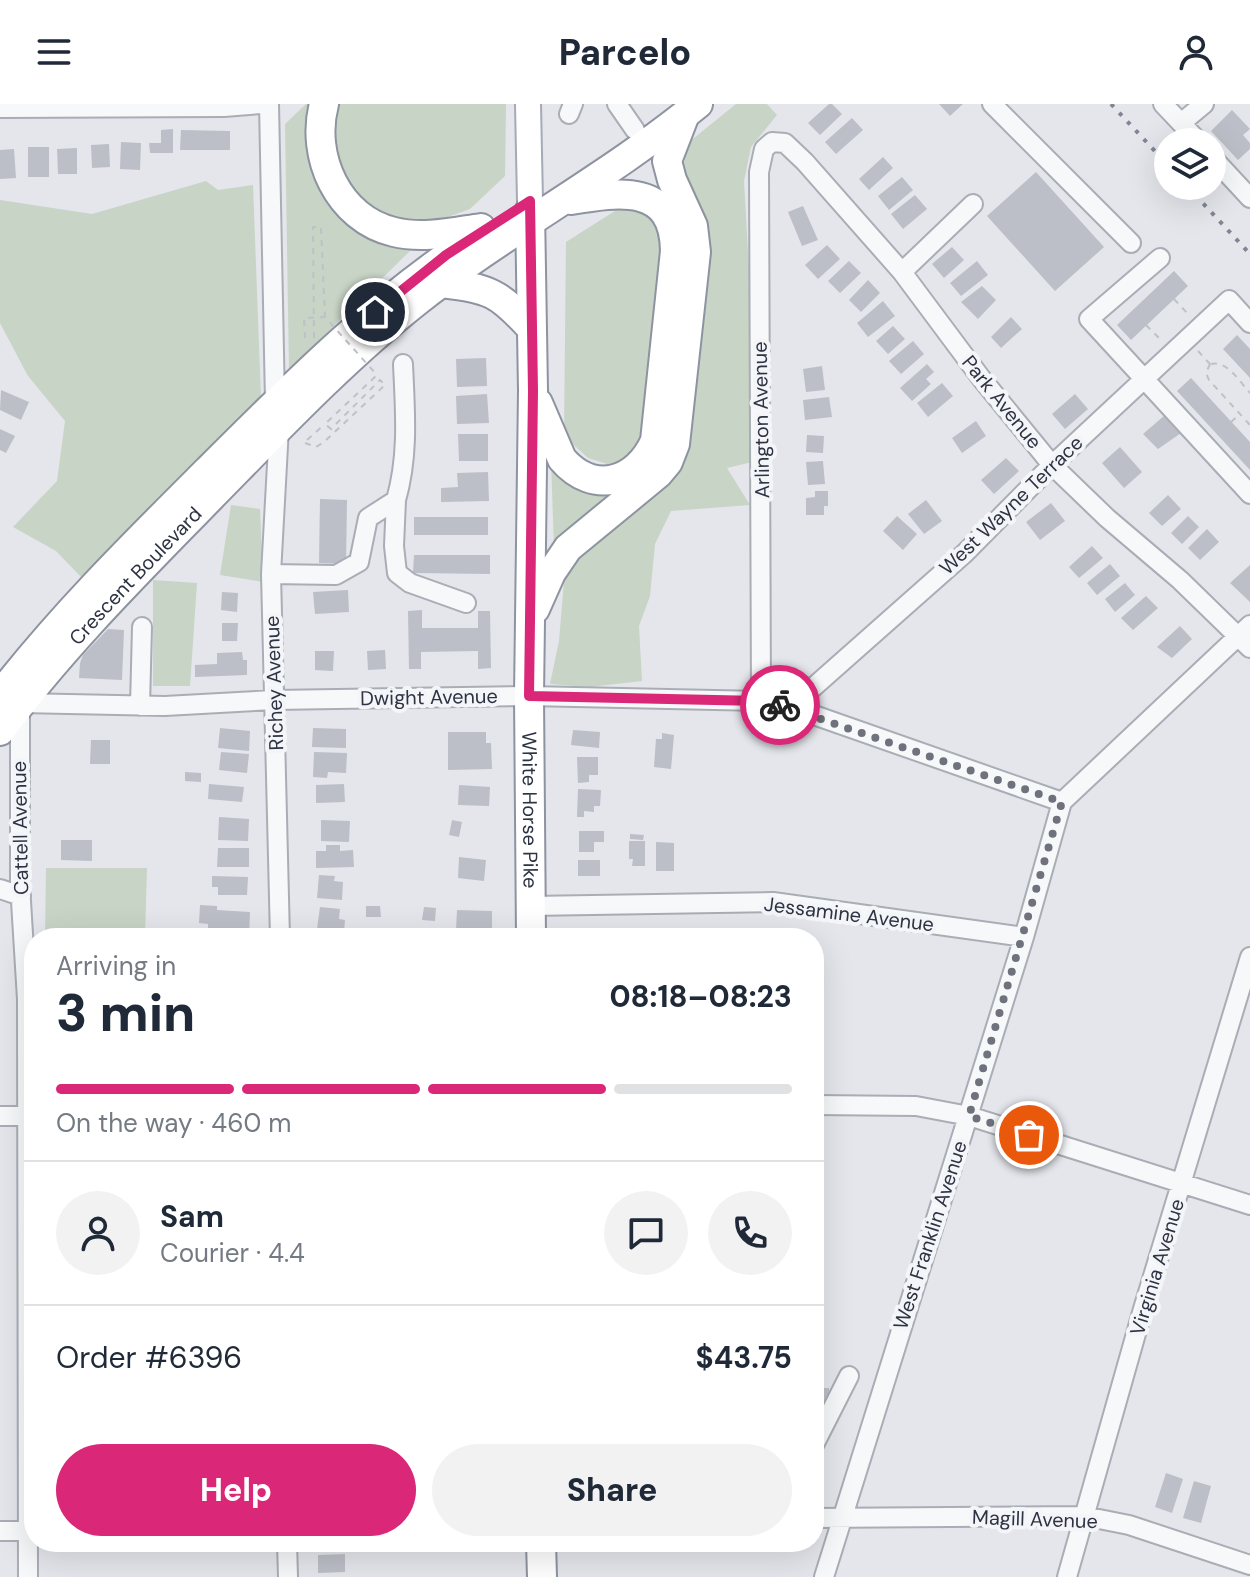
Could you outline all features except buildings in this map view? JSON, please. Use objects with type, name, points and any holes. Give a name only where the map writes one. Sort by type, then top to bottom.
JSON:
[{"type":"highway","points":[[324,104],[320,136],[325,166],[341,195],[364,218],[393,232],[413,235],[490,227]]},
{"type":"highway","points":[[269,419],[635,130],[685,107]]},
{"type":"highway","points":[[562,201],[685,107]]},
{"type":"highway","points":[[531,617],[551,573],[568,548],[651,481],[668,462],[675,444],[696,252],[693,226],[672,180],[667,161],[685,107]]},
{"type":"highway","points":[[269,419],[398,292],[446,255],[490,227],[562,201],[614,193],[633,194],[651,201],[670,223],[675,251],[655,441],[650,454],[635,471],[619,478],[596,480],[578,473],[568,466],[557,450],[533,391]]},
{"type":"highway","name":"White Horse Pike","points":[[530,212],[533,391],[529,696],[531,928]]},
{"type":"highway","points":[[442,283],[488,290],[512,307],[531,328]]},
{"type":"highway","name":"Crescent Boulevard","points":[[0,731],[10,699],[83,628],[269,419]]},
{"type":"highway","points":[[541,1552],[542,1577]]},
{"type":"main road","name":"White Horse Pike","points":[[528,104],[530,212]]},
{"type":"street","points":[[0,108],[224,107],[261,104]]},
{"type":"street","name":"Richey Avenue","points":[[269,104],[271,574],[280,928]]},
{"type":"street","points":[[617,104],[635,130]]},
{"type":"street","points":[[992,104],[1131,243]]},
{"type":"street","points":[[1163,104],[1186,128]]},
{"type":"street","points":[[1181,123],[1204,104]]},
{"type":"street","name":"Park Avenue","points":[[772,142],[785,143],[805,162],[902,272],[981,378],[1052,465],[1107,518],[1246,637]]},
{"type":"street","name":"Arlington Avenue","points":[[761,701],[759,172],[764,149],[772,142]]},
{"type":"street","points":[[1226,172],[1250,198]]},
{"type":"street","points":[[902,272],[973,204]]},
{"type":"street","points":[[1160,258],[1089,319],[1250,494]]},
{"type":"street","name":"West Wayne Terrace","points":[[791,707],[965,553],[1052,465],[1229,300],[1250,323]]},
{"type":"street","points":[[403,364],[406,446],[404,475],[396,500],[394,546],[397,573],[410,583],[466,603]]},
{"type":"street","points":[[271,574],[336,575],[348,569],[359,562],[368,518],[396,500]]},
{"type":"street","points":[[140,706],[142,627]]},
{"type":"street","points":[[1062,802],[1246,637]]},
{"type":"street","name":"Dwight Avenue","points":[[10,699],[140,706],[274,700],[529,696],[761,701],[791,707],[1062,802]]},
{"type":"street","name":"Cattell Avenue","points":[[10,699],[19,774],[24,948]]},
{"type":"street","points":[[0,775],[19,774]]},
{"type":"street","name":"West Franklin Avenue","points":[[824,1577],[1024,937],[1062,802]]},
{"type":"street","points":[[0,889],[21,896]]},
{"type":"street","name":"Jessamine Avenue","points":[[530,906],[773,902],[1024,937]]},
{"type":"street","name":"Virginia Avenue","points":[[1067,1577],[1250,957]]},
{"type":"street","points":[[824,1105],[916,1106],[969,1116],[1250,1205]]},
{"type":"street","points":[[0,1116],[24,1116]]},
{"type":"street","points":[[824,1425],[849,1376]]},
{"type":"street","name":"Magill Avenue","points":[[824,1518],[1084,1516],[1129,1525],[1250,1565]]},
{"type":"street","points":[[0,1531],[24,1531]]},
{"type":"street","name":"Cattell Avenue","points":[[28,1577],[30,1552]]},
{"type":"street","points":[[287,1552],[288,1577]]},
{"type":"path","points":[[314,338],[313,227],[321,227],[325,317],[377,375],[325,424],[306,442],[316,447],[324,442],[385,385],[380,380],[331,429],[325,424]]},
{"type":"path","points":[[1174,299],[1200,326]]},
{"type":"path","points":[[305,338],[304,318],[325,317]]},
{"type":"path","points":[[1146,325],[1172,352]]},
{"type":"path","points":[[1250,393],[1223,364],[1216,362],[1208,367],[1209,380],[1250,425]]},
{"type":"path","points":[[1231,422],[1240,414]]},
{"type":"green space","points":[[306,104],[315,104],[317,172],[417,244],[289,370],[285,124]]},
{"type":"green space","points":[[336,104],[506,104],[505,176],[470,209],[445,218],[396,218],[372,211],[336,176],[332,118]]},
{"type":"green space","points":[[736,104],[767,104],[777,115],[751,147],[744,181],[752,324],[752,462],[727,468],[750,505],[671,511],[655,544],[650,596],[639,626],[642,681],[589,687],[550,684],[559,641],[564,581],[580,548],[630,507],[695,345],[707,228],[682,172],[689,142]]},
{"type":"green space","points":[[206,181],[218,190],[253,185],[261,398],[83,579],[56,551],[13,527],[57,481],[65,421],[28,376],[0,323],[0,200],[92,214]]},
{"type":"green space","points":[[618,209],[646,210],[662,236],[642,442],[620,468],[588,458],[564,436],[566,242]]},
{"type":"green space","points":[[551,460],[628,489],[554,548]]},
{"type":"green space","points":[[231,505],[260,509],[263,582],[220,575]]},
{"type":"green space","points":[[153,580],[197,583],[190,686],[153,686]]},
{"type":"green space","points":[[46,868],[147,868],[145,928],[45,928]]},
{"type":"railway","points":[[1111,104],[1154,150]]},
{"type":"railway","points":[[1200,200],[1250,254]]},
{"type":"way so far","points":[[780,705],[1062,802],[969,1116],[1029,1135]]},
{"type":"route","points":[[375,312],[446,255],[530,201],[533,391],[529,696],[761,701],[780,705]]}]
